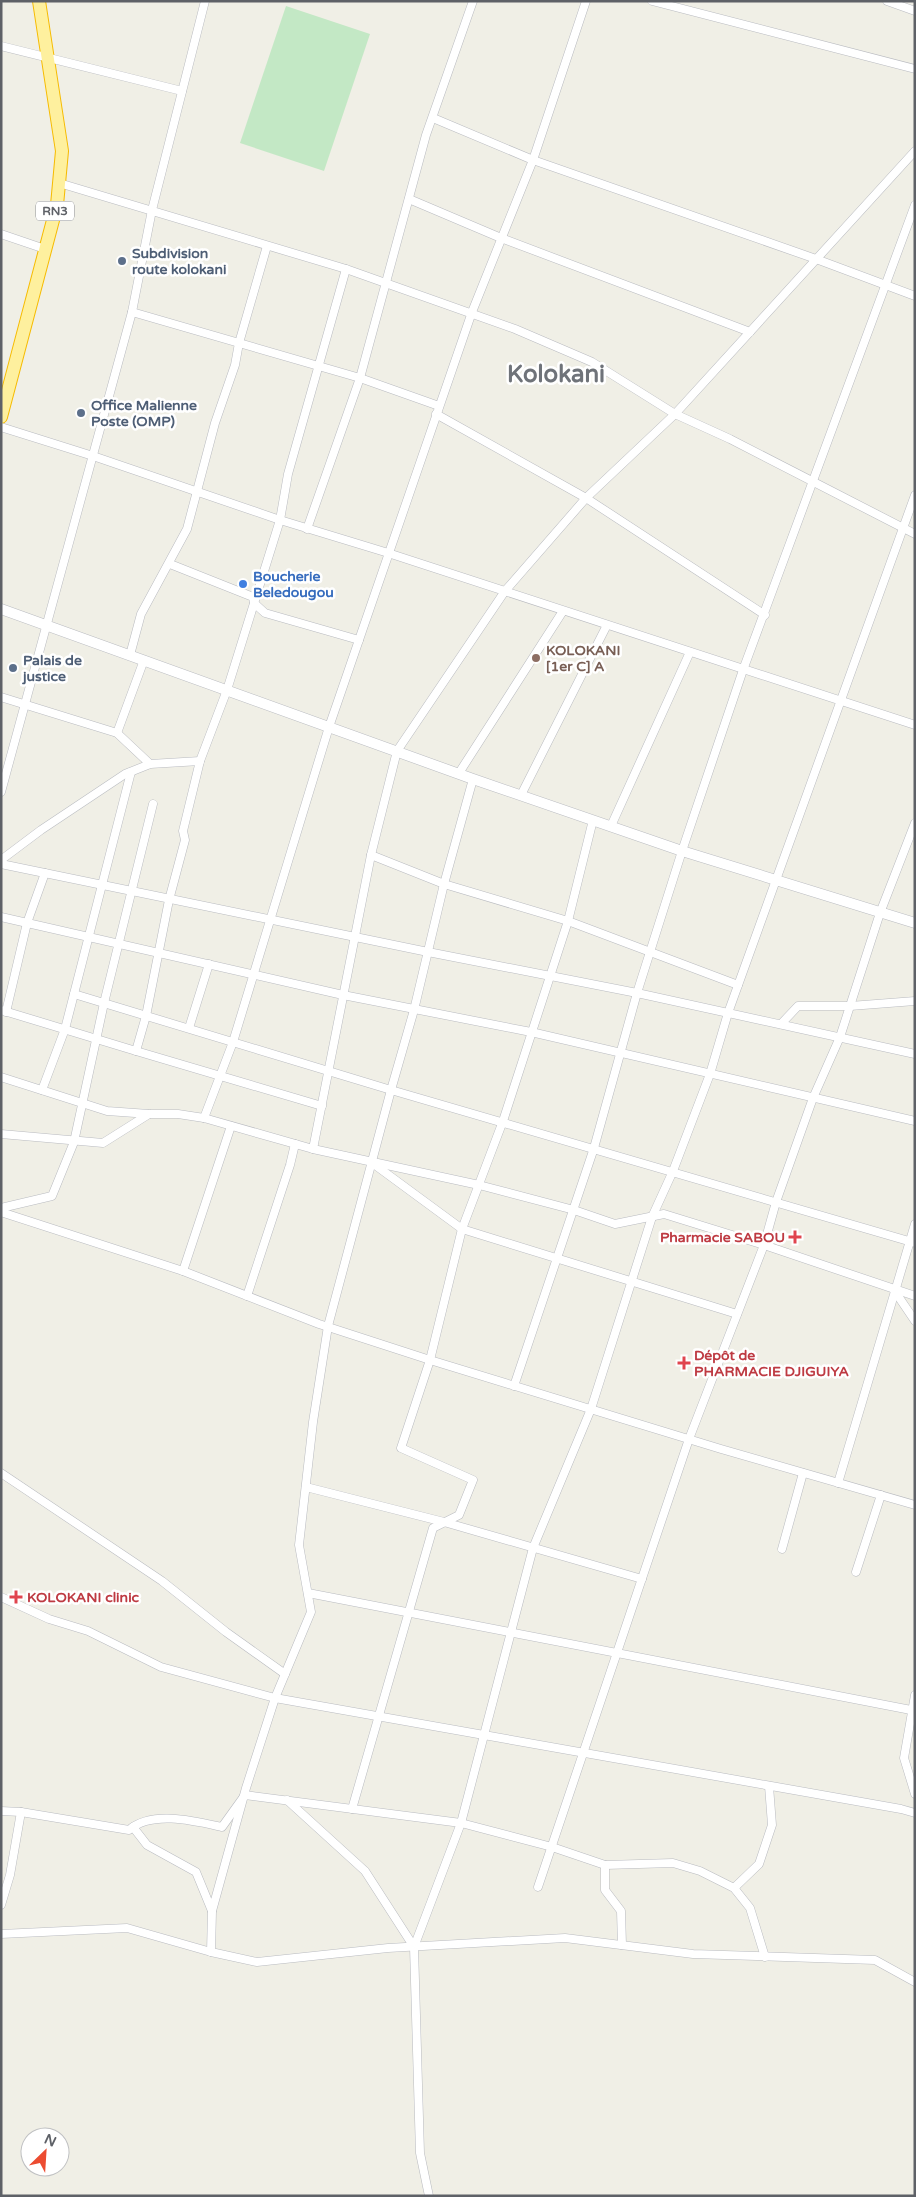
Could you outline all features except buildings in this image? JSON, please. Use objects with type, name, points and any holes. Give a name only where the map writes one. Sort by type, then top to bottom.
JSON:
[{"type":"highway","name":"RN3","points":[[1,417],[57,205],[62,151],[39,1]]},
{"type":"street","points":[[1,792],[132,312],[152,210],[205,1]]},
{"type":"street","points":[[307,529],[360,378],[432,118],[473,1]]},
{"type":"street","points":[[204,1118],[233,1042],[329,727],[472,312],[533,160],[586,1]]},
{"type":"street","points":[[652,1],[915,69]]},
{"type":"street","points":[[887,1],[915,12]]},
{"type":"street","points":[[1,46],[182,91]]},
{"type":"street","points":[[432,118],[533,160],[816,259],[915,296]]},
{"type":"street","points":[[314,1149],[354,936],[371,855],[397,751],[505,591],[586,498],[675,414],[915,151]]},
{"type":"street","points":[[59,183],[346,269],[472,312],[592,362],[675,414],[730,439],[915,534]]},
{"type":"street","points":[[409,199],[501,238],[750,332]]},
{"type":"street","points":[[514,1386],[594,1148],[637,993],[682,851],[743,670],[765,615],[915,205]]},
{"type":"street","points":[[1,234],[45,250]]},
{"type":"street","points":[[130,655],[141,614],[170,564],[187,529],[215,423],[236,365],[239,343],[267,246]]},
{"type":"street","points":[[136,1050],[146,1016],[170,900],[185,840],[183,831],[200,761],[226,690],[280,520],[288,474],[346,269]]},
{"type":"street","points":[[132,312],[360,378],[438,410],[586,498],[765,615]]},
{"type":"street","points":[[1,427],[93,456],[307,529],[505,591],[915,725]]},
{"type":"street","points":[[429,2196],[420,2153],[414,1947],[462,1823],[533,1548],[591,1409],[652,1217],[673,1171],[710,1074],[738,984],[842,702],[915,495]]},
{"type":"street","points":[[170,564],[253,597],[254,603],[264,613],[359,640]]},
{"type":"street","points":[[1,609],[473,779],[682,851],[915,923]]},
{"type":"street","points":[[460,773],[563,611]]},
{"type":"street","points":[[521,795],[607,625]]},
{"type":"street","points":[[611,826],[690,652]]},
{"type":"street","points":[[117,733],[144,660]]},
{"type":"street","points":[[1,697],[117,733],[150,764]]},
{"type":"street","points":[[1,862],[41,830],[131,772],[150,764],[200,761]]},
{"type":"street","points":[[42,1090],[65,1029],[131,772]]},
{"type":"street","points":[[211,1952],[212,1911],[245,1795],[276,1698],[311,1612],[299,1545],[313,1422],[328,1326],[414,1010],[444,884],[473,779]]},
{"type":"street","points":[[1,1208],[52,1196],[74,1142],[104,1003],[153,804]]},
{"type":"street","points":[[352,1809],[433,1528],[459,1515],[472,1480],[401,1448],[430,1360],[462,1229],[503,1121],[568,921],[593,820]]},
{"type":"street","points":[[538,1887],[688,1439],[764,1245],[776,1202],[813,1098],[840,1037],[880,913],[915,823]]},
{"type":"street","points":[[371,855],[444,884],[568,921],[650,953],[738,984]]},
{"type":"street","points":[[1,862],[170,900],[637,993],[915,1054]]},
{"type":"street","points":[[45,873],[27,923],[4,1011],[322,1106]]},
{"type":"street","points":[[1,917],[343,995],[531,1032],[915,1121]]},
{"type":"street","points":[[189,1028],[209,964]]},
{"type":"street","points":[[74,994],[391,1090],[503,1121],[912,1242]]},
{"type":"street","points":[[781,1024],[798,1006],[850,1006],[915,1001]]},
{"type":"street","points":[[1,1077],[107,1111],[178,1114],[204,1118],[314,1149],[479,1185],[574,1210],[615,1224],[664,1214],[764,1245],[915,1296]]},
{"type":"street","points":[[1,1134],[74,1142],[103,1143],[149,1114]]},
{"type":"street","points":[[183,1271],[231,1126]]},
{"type":"street","points":[[247,1296],[290,1165],[294,1144]]},
{"type":"street","points":[[372,1162],[462,1229],[738,1314]]},
{"type":"street","points":[[1,1212],[183,1271],[319,1324],[430,1360],[688,1439],[915,1505]]},
{"type":"street","points":[[838,1483],[894,1290],[912,1242],[915,1224]]},
{"type":"street","points":[[894,1290],[915,1321]]},
{"type":"street","points":[[782,1549],[803,1473]]},
{"type":"street","points":[[1,1474],[162,1581],[226,1632],[285,1674]]},
{"type":"street","points":[[306,1487],[444,1522],[642,1579]]},
{"type":"street","points":[[856,1572],[881,1495]]},
{"type":"street","points":[[308,1593],[410,1611],[616,1654],[911,1710]]},
{"type":"street","points":[[1,1597],[49,1619],[88,1631],[161,1667],[276,1698],[901,1808],[915,1813]]},
{"type":"street","points":[[915,1695],[904,1758],[915,1794]]},
{"type":"street","points":[[734,1888],[759,1864],[772,1825],[769,1786]]},
{"type":"street","points":[[245,1795],[462,1823],[552,1847],[605,1865],[673,1863],[700,1871],[734,1888],[750,1908],[765,1957]]},
{"type":"street","points":[[1,1811],[21,1812],[129,1830],[133,1826],[163,1818],[193,1820],[222,1827],[245,1795]]},
{"type":"street","points":[[287,1800],[366,1871],[414,1947]]},
{"type":"street","points":[[1,1905],[10,1875],[21,1812]]},
{"type":"street","points":[[133,1826],[147,1846],[196,1872],[212,1911]]},
{"type":"street","points":[[605,1865],[605,1890],[621,1911],[622,1945]]},
{"type":"street","points":[[1,1934],[127,1928],[211,1952],[257,1962],[414,1947],[564,1938],[693,1954],[875,1960],[915,1982]]},
{"type":"green space","points":[[286,6],[370,34],[324,171],[240,143]]},
{"type":"place","name":"Subdivision route kolokani","points":[[122,261]]},
{"type":"place","name":"Office Malienne Poste (OMP)","points":[[81,413]]},
{"type":"place","name":"Boucherie Beledougou","points":[[243,584]]},
{"type":"place","name":"KOLOKANI [1er C] A","points":[[536,658]]},
{"type":"place","name":"Palais de justice","points":[[13,668]]},
{"type":"place","name":"Pharmacie SABOU","points":[[795,1237]]},
{"type":"place","name":"Dépôt de PHARMACIE DJIGUIYA","points":[[684,1363]]},
{"type":"place","name":"KOLOKANI clinic","points":[[16,1597]]},
{"type":"district","name":"Kolokani","points":[[556,374]]}]
